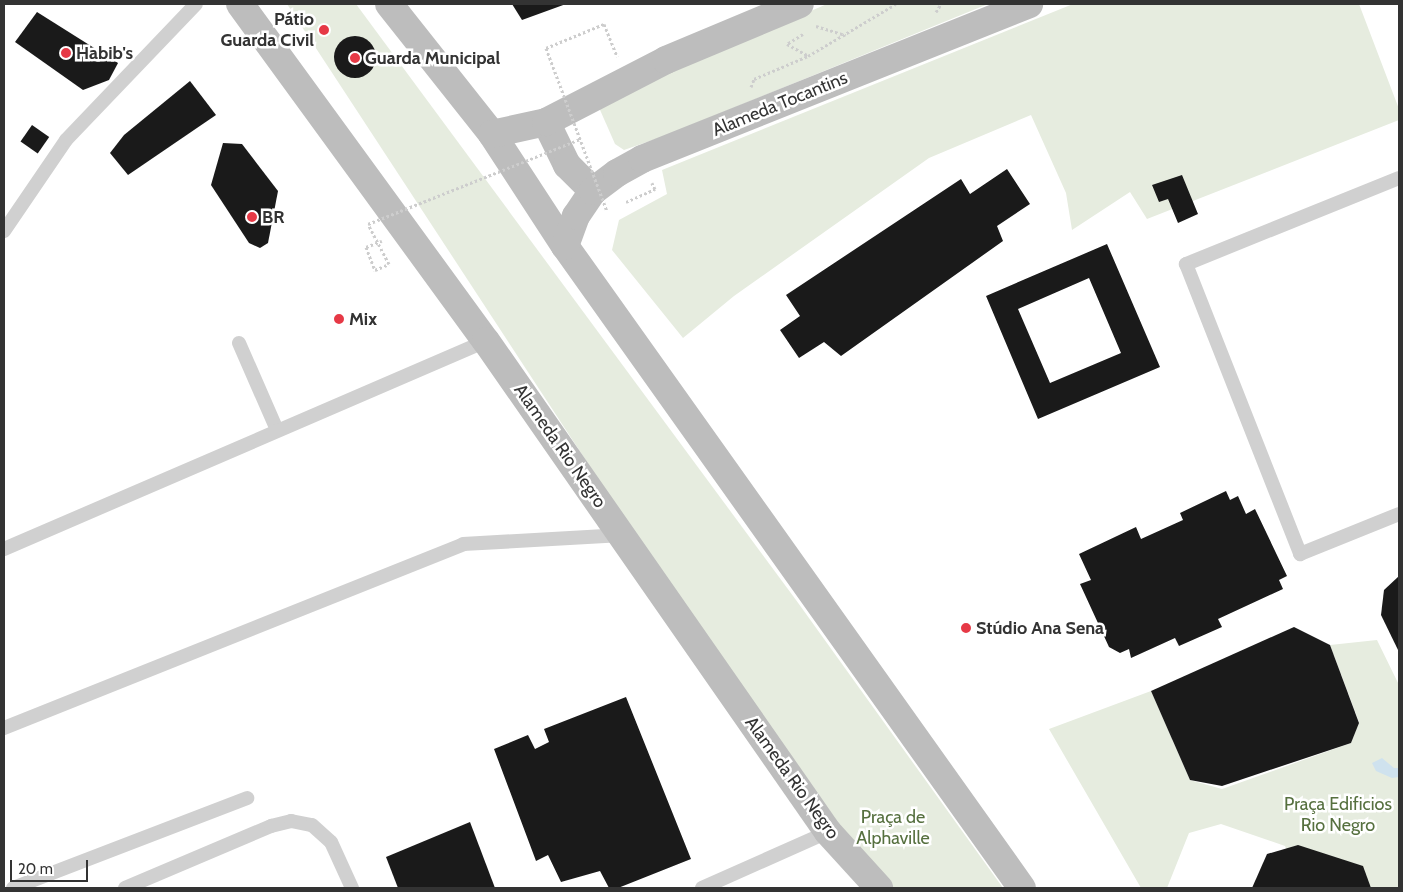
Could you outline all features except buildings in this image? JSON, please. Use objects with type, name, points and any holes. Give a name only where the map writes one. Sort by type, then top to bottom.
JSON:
[{"type":"main road","name":"Alameda Rio Negro","points":[[240,4],[486,341],[828,832],[879,888]]},
{"type":"main road","points":[[389,4],[492,134],[565,246],[1022,888]]},
{"type":"main road","points":[[492,134],[546,122],[626,78],[800,4]]},
{"type":"main road","name":"Alameda Tocantins","points":[[565,246],[576,216],[593,191],[642,159],[1029,4]]},
{"type":"main road","points":[[546,122],[566,165],[593,191]]},
{"type":"lane","points":[[4,232],[66,140],[196,4]]},
{"type":"lane","points":[[1399,178],[1186,264],[1300,554],[1399,514]]},
{"type":"lane","points":[[4,549],[486,341]]},
{"type":"lane","points":[[239,342],[277,430]]},
{"type":"lane","points":[[4,728],[463,544],[623,536]]},
{"type":"lane","points":[[13,888],[247,798]]},
{"type":"lane","points":[[125,888],[271,826],[292,821],[312,824],[331,842],[352,888]]},
{"type":"lane","points":[[702,888],[828,832]]},
{"type":"path","points":[[615,207],[607,210],[546,48],[604,24],[626,78]]},
{"type":"path","points":[[808,56],[787,44],[816,25],[846,35]]},
{"type":"path","points":[[366,248],[375,270],[389,264],[368,224],[581,139]]},
{"type":"path","points":[[623,204],[655,190]]},
{"type":"green space","name":"Praça de Alphaville","points":[[287,4],[356,4],[796,600],[1003,888],[866,888]]},
{"type":"green space","points":[[827,4],[988,4],[667,135],[624,150],[615,144],[597,103]]},
{"type":"green space","points":[[1073,4],[1359,4],[1399,109],[1399,120],[1147,219],[1130,192],[1072,230],[1066,193],[1031,115],[929,158],[734,296],[683,338],[612,250],[619,220],[667,194],[662,170]]},
{"type":"green space","name":"Praça Edificios Rio Negro","points":[[1377,640],[1399,685],[1399,888],[1297,888],[1300,883],[1285,846],[1221,824],[1189,833],[1167,888],[1141,888],[1049,729],[1151,691],[1190,780],[1222,789],[1351,743],[1359,722],[1330,645]]},
{"type":"water","points":[[1382,758],[1394,768],[1399,768],[1399,777],[1392,778],[1376,771],[1372,763]]},
{"type":"place","name":"Pátio Guarda Civil","points":[[324,30]]},
{"type":"place","name":"Habib's","points":[[66,53]]},
{"type":"place","name":"Guarda Municipal","points":[[355,58]]},
{"type":"place","name":"BR","points":[[252,217]]},
{"type":"place","name":"Mix","points":[[339,319]]},
{"type":"place","name":"Stúdio Ana Sena","points":[[966,628]]}]
